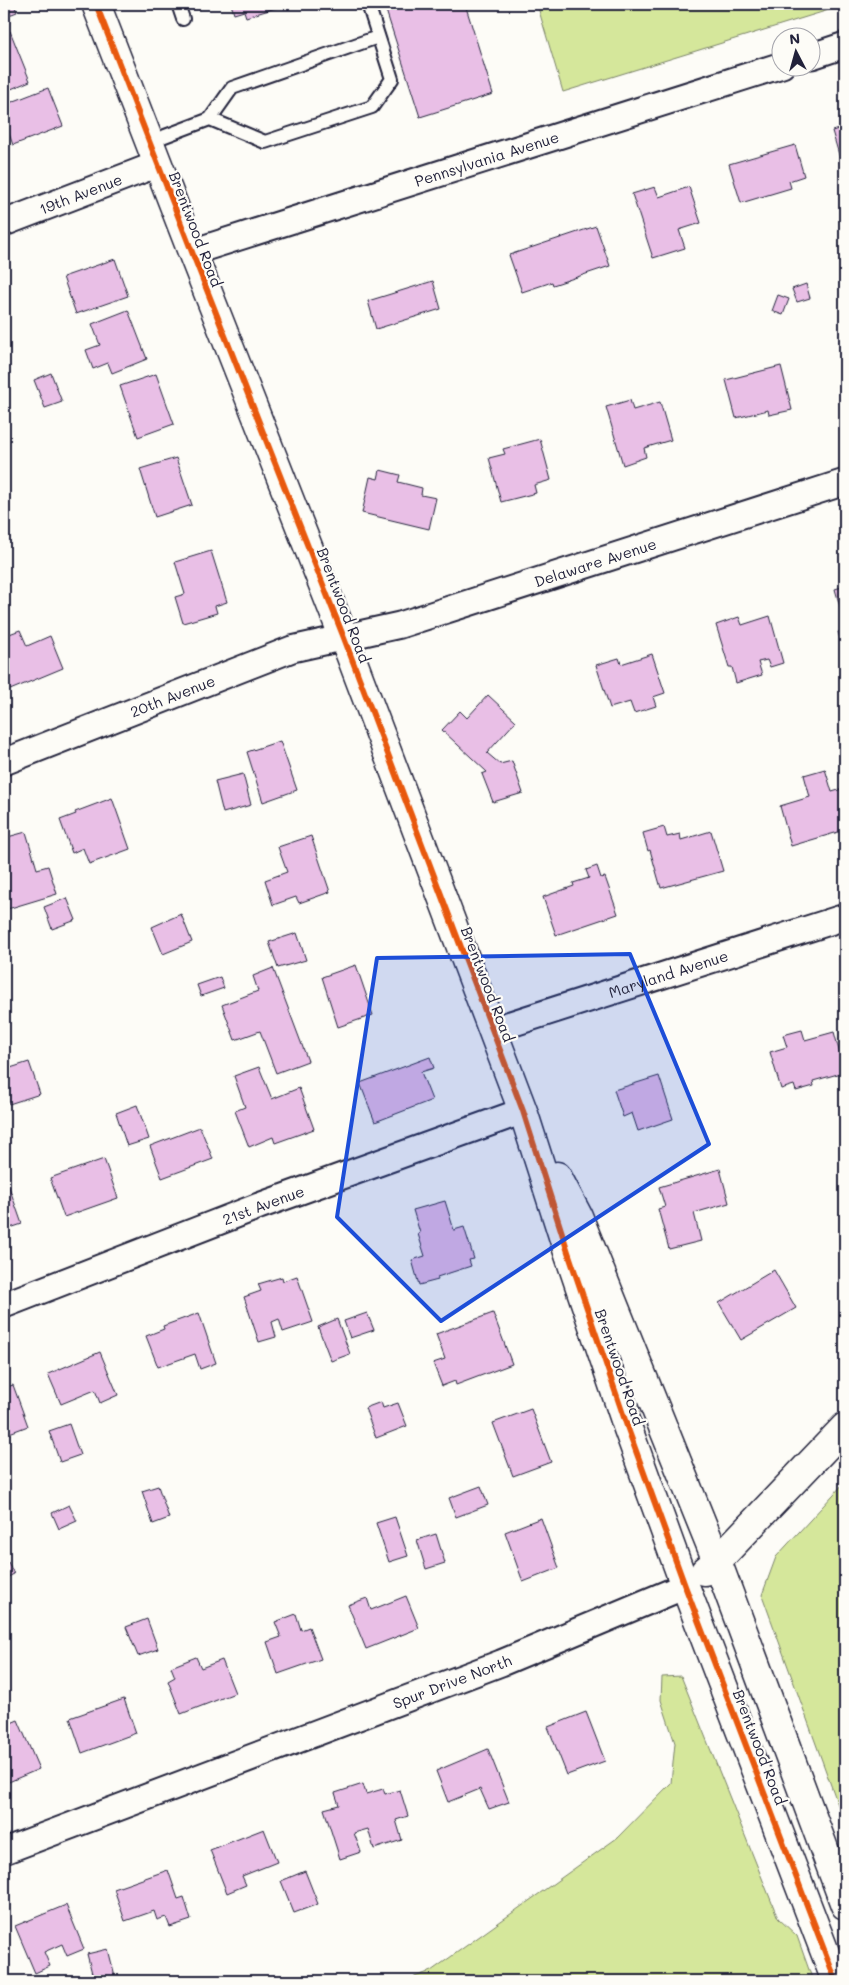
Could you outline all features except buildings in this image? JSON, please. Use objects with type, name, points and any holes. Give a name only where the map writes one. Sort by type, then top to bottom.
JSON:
[{"type":"street","name":"Brentwood Road","points":[[96,4],[344,638],[523,1111],[628,1429],[685,1586],[836,1981]]},
{"type":"street","points":[[822,53],[845,45]]},
{"type":"street","name":"Pennsylvania Avenue","points":[[192,252],[772,69]]},
{"type":"street","name":"19th Avenue","points":[[4,223],[154,153]]},
{"type":"street","name":"Delaware Avenue","points":[[344,638],[400,625],[845,482]]},
{"type":"street","name":"20th Avenue","points":[[4,762],[292,649],[344,638]]},
{"type":"street","name":"Maryland Avenue","points":[[492,1030],[845,917]]},
{"type":"street","name":"Brentwood Road","points":[[523,1111],[578,1216],[717,1561],[845,1905]]},
{"type":"street","name":"21st Avenue","points":[[4,1305],[259,1206],[523,1111]]},
{"type":"street","name":"Spur Drive North","points":[[4,1851],[501,1663],[685,1586],[717,1561],[845,1427]]},
{"type":"lane","points":[[178,4],[183,19]]},
{"type":"lane","points":[[210,119],[266,142],[372,107],[392,79],[368,4]]},
{"type":"lane","points":[[154,153],[210,119],[232,88],[378,37]]},
{"type":"highlighted area","points":[[630,954],[709,1144],[441,1321],[337,1217],[377,958]]},
{"type":"green space","points":[[537,4],[845,4],[845,5],[563,92]]},
{"type":"green space","points":[[845,1482],[845,1824],[762,1595],[776,1557]]},
{"type":"green space","points":[[681,1676],[778,1918],[797,1936],[813,1981],[404,1981],[431,1971],[617,1838],[671,1783],[675,1743],[661,1700],[662,1677]]},
{"type":"cycle path","points":[[96,4],[344,638],[523,1111],[628,1429],[685,1586],[836,1981]]}]
